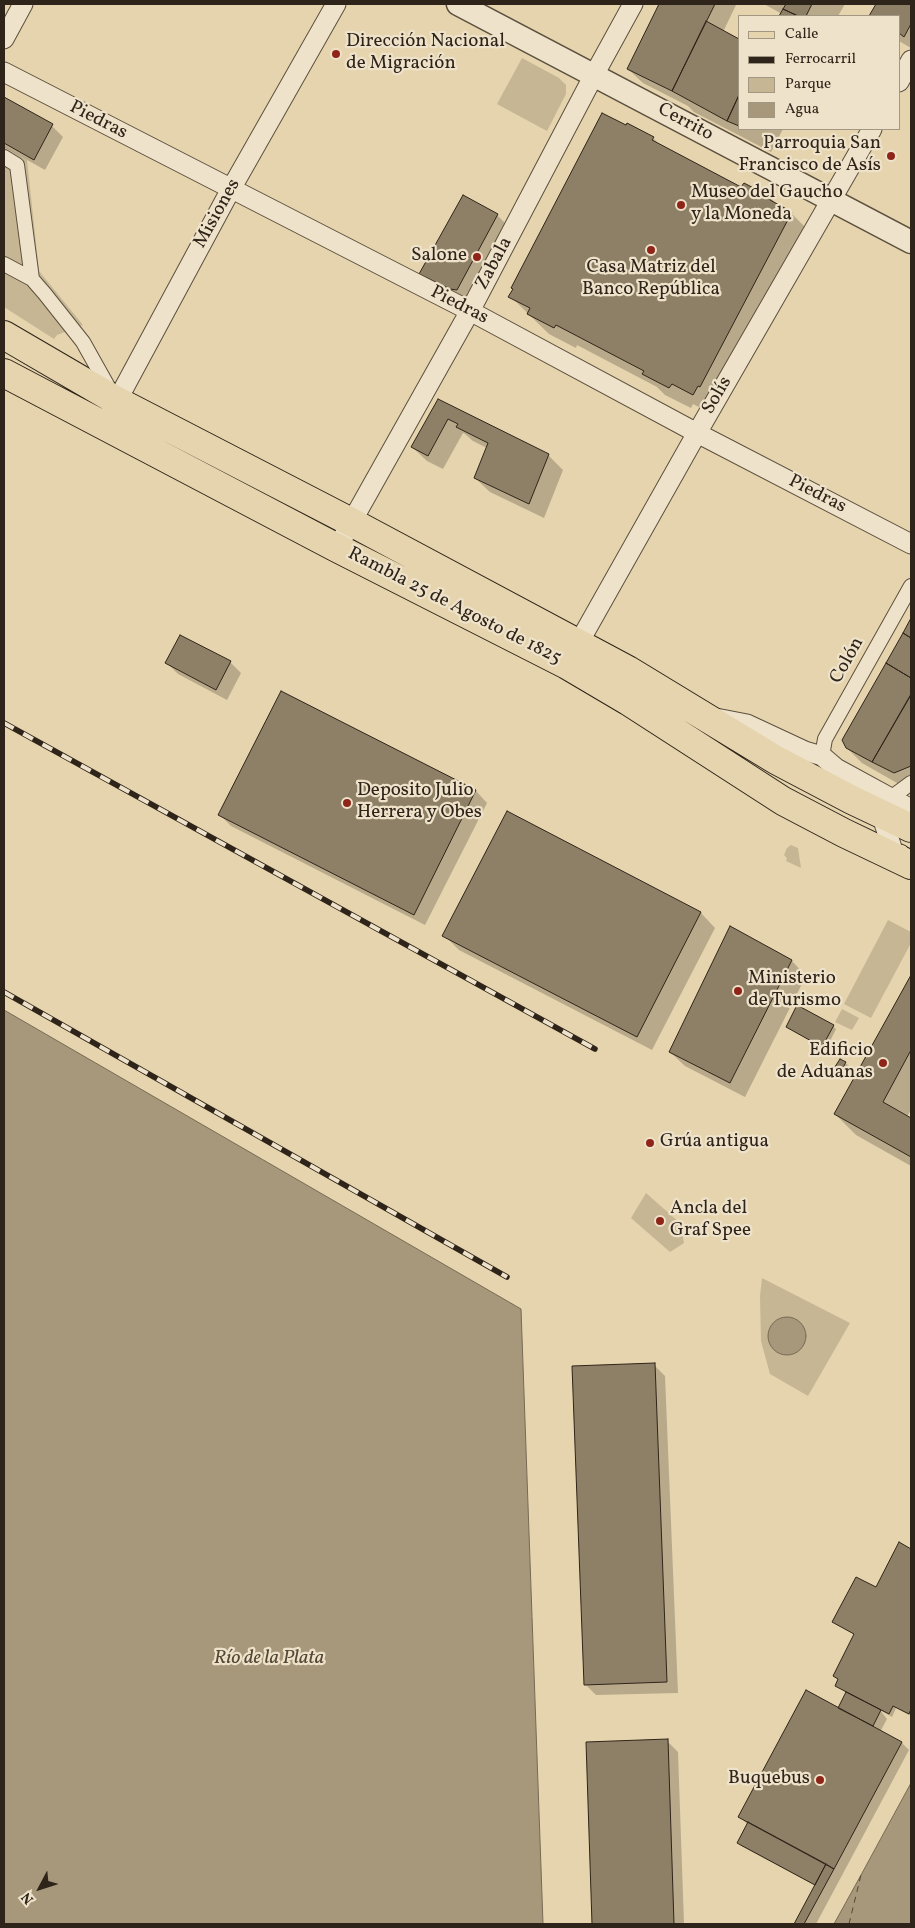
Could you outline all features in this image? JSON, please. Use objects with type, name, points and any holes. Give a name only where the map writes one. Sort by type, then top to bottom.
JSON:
[{"type":"main road","name":"Rambla 25 de Agosto de 1825","points":[[4,335],[117,401],[351,522],[572,655],[628,701],[784,801],[844,833],[906,858]]},
{"type":"main road","name":"Rambla 25 de Agosto de 1825","points":[[4,373],[337,548],[572,655],[628,670],[700,716],[776,760],[887,806],[911,828]]},
{"type":"street","points":[[4,39],[23,4]]},
{"type":"street","name":"Misiones","points":[[104,426],[231,189],[336,4]]},
{"type":"street","name":"Cerrito","points":[[458,4],[911,242]]},
{"type":"street","name":"Zabala","points":[[337,548],[470,312],[633,4]]},
{"type":"street","points":[[900,80],[911,60]]},
{"type":"street","name":"Piedras","points":[[4,72],[470,312],[911,544]]},
{"type":"street","name":"Solís","points":[[572,655],[871,130]]},
{"type":"street","points":[[4,157],[17,165],[32,279]]},
{"type":"street","points":[[4,264],[32,279],[83,342],[117,401]]},
{"type":"street","name":"Colón","points":[[822,756],[825,739],[911,586]]},
{"type":"street","name":"Rambla 25 de Agosto de 1825","points":[[700,716],[747,724],[805,751],[822,756],[887,806],[911,809]]},
{"type":"street","points":[[906,858],[887,806],[911,783]]},
{"type":"green space","points":[[522,58],[559,78],[566,85],[566,94],[547,131],[497,104]]},
{"type":"green space","points":[[4,146],[27,160],[39,271],[83,325],[57,335],[54,339],[4,307]]},
{"type":"green space","points":[[791,845],[798,848],[801,868],[786,861],[787,858],[784,855],[787,848]]},
{"type":"green space","points":[[888,920],[911,932],[911,943],[871,1018],[844,1004]]},
{"type":"green space","points":[[842,1009],[859,1018],[852,1030],[835,1022]]},
{"type":"green space","points":[[646,1193],[680,1223],[684,1243],[670,1252],[631,1218]]},
{"type":"green space","points":[[762,1278],[850,1323],[808,1396],[770,1374],[761,1341],[760,1296]]},
{"type":"water","name":"Río de la Plata","points":[[4,1010],[521,1309],[543,1924],[4,1924]]},
{"type":"water","points":[[787,1317],[800,1323],[806,1336],[800,1349],[787,1355],[774,1349],[768,1336],[774,1323]]},
{"type":"water","points":[[911,1783],[911,1924],[834,1924],[861,1875]]},
{"type":"building","points":[[659,4],[715,4],[672,91],[627,69]]},
{"type":"building","points":[[786,4],[812,4],[806,15],[796,15],[783,9]]},
{"type":"building","points":[[876,4],[911,4],[911,24],[904,37],[900,34],[900,15],[870,15]]},
{"type":"building","points":[[783,9],[796,15],[780,15]]},
{"type":"building","points":[[706,21],[738,38],[738,97],[727,121],[672,91]]},
{"type":"building","points":[[4,97],[53,124],[34,160],[4,143]]},
{"type":"building","points":[[738,97],[738,126],[727,121]]},
{"type":"building","name":"Casa Matriz del Banco República","points":[[602,113],[654,137],[652,140],[741,187],[744,183],[771,197],[770,200],[792,212],[700,387],[698,386],[693,395],[672,384],[669,388],[642,374],[644,371],[556,325],[554,328],[527,314],[530,308],[508,297]]},
{"type":"building","points":[[463,195],[498,214],[457,290],[450,289],[419,274]]},
{"type":"building","points":[[438,399],[549,454],[529,504],[474,478],[488,443],[456,427],[458,424],[448,419],[428,456],[411,447]]},
{"type":"building","points":[[911,618],[911,638],[903,633]]},
{"type":"building","points":[[903,633],[911,638],[911,678],[886,663]]},
{"type":"building","points":[[180,635],[231,661],[216,690],[165,663]]},
{"type":"building","points":[[886,663],[911,678],[911,695],[872,762],[846,748],[842,740]]},
{"type":"building","name":"Deposito Julio Herrera y Obes","points":[[281,691],[476,790],[414,915],[218,815]]},
{"type":"building","points":[[911,694],[911,766],[894,773],[872,762]]},
{"type":"building","points":[[507,811],[701,912],[637,1037],[442,936]]},
{"type":"building","name":"Ministerio de Turismo","points":[[730,926],[792,960],[730,1083],[669,1052]]},
{"type":"building","name":"Edificio de Aduanas","points":[[911,975],[911,1050],[883,1102],[911,1118],[911,1157],[834,1114]]},
{"type":"building","points":[[797,1005],[834,1025],[822,1047],[786,1027]]},
{"type":"building","points":[[840,1059],[846,1062],[838,1077],[831,1073]]},
{"type":"building","points":[[655,1363],[667,1682],[584,1685],[572,1366]]},
{"type":"building","points":[[899,1542],[911,1549],[911,1709],[909,1714],[893,1706],[889,1714],[835,1686],[838,1679],[833,1676],[854,1634],[832,1622],[856,1577],[876,1587]]},
{"type":"building","name":"Buquebus","points":[[806,1690],[902,1742],[834,1869],[738,1817]]},
{"type":"building","points":[[846,1692],[881,1710],[873,1726],[838,1708]]},
{"type":"building","points":[[668,1739],[674,1924],[592,1924],[586,1742]]},
{"type":"building","points":[[748,1822],[826,1864],[815,1885],[737,1843]]},
{"type":"building","points":[[826,1864],[834,1869],[804,1924],[794,1924]]},
{"type":"ferry route","points":[[849,1924],[861,1875]]},
{"type":"railway","points":[[4,723],[595,1049]]},
{"type":"railway","points":[[4,992],[507,1277]]},
{"type":"place","name":"Dirección Nacional de Migración","points":[[336,54]]},
{"type":"place","name":"Parroquia San Francisco de Asís","points":[[891,156]]},
{"type":"place","name":"Museo del Gaucho y la Moneda","points":[[681,205]]},
{"type":"place","name":"Casa Matriz del Banco República","points":[[651,250]]},
{"type":"place","name":"Salone","points":[[477,257]]},
{"type":"place","name":"Deposito Julio Herrera y Obes","points":[[347,803]]},
{"type":"place","name":"Ministerio de Turismo","points":[[738,991]]},
{"type":"place","name":"Edificio de Aduanas","points":[[883,1063]]},
{"type":"place","name":"Grúa antigua","points":[[650,1143]]},
{"type":"place","name":"Ancla del Graf Spee","points":[[660,1221]]},
{"type":"place","name":"Buquebus","points":[[820,1780]]}]
